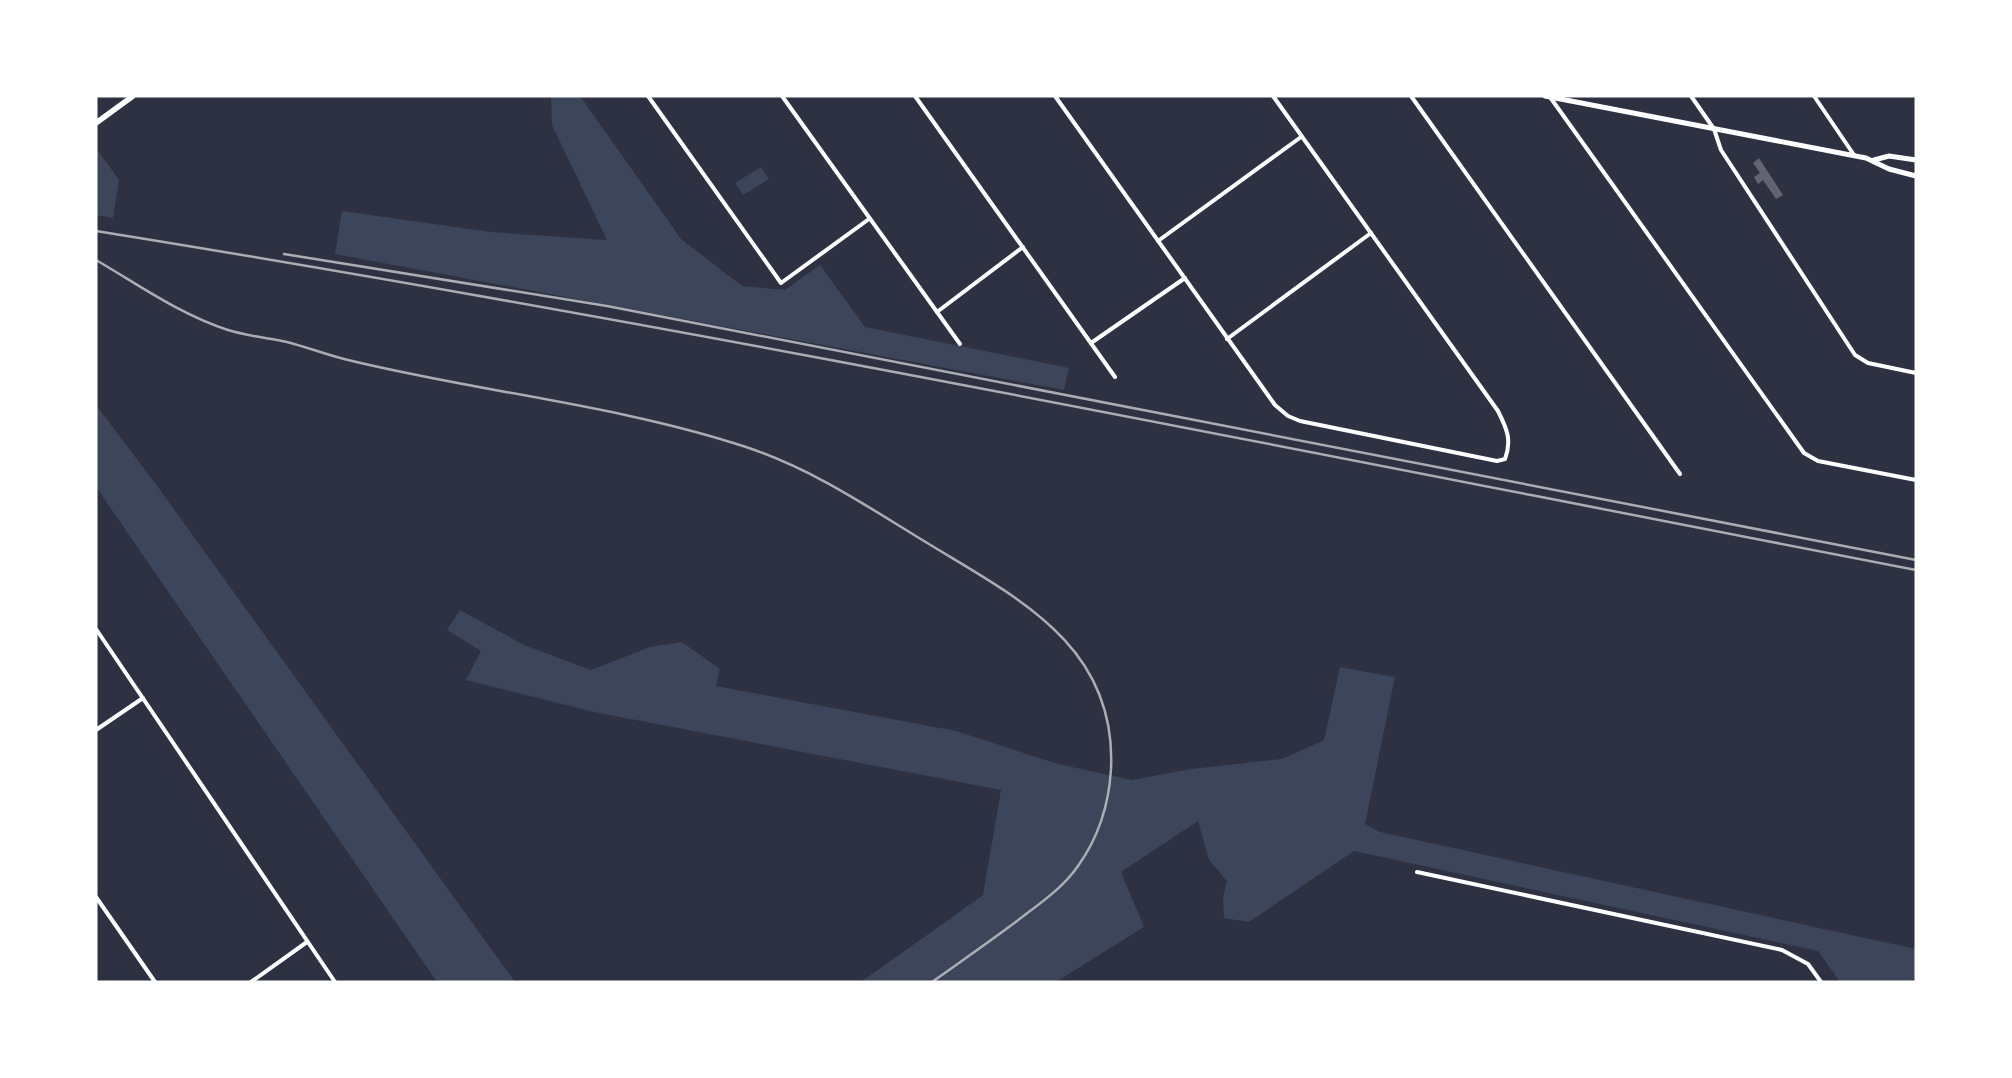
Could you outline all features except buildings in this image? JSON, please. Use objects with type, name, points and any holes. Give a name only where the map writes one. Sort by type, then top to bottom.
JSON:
[{"type":"main road","points":[[96,123],[133,96]]},
{"type":"street","points":[[648,96],[781,283],[869,219]]},
{"type":"street","points":[[782,96],[960,344]]},
{"type":"street","points":[[915,96],[1115,377]]},
{"type":"street","points":[[1055,96],[1275,405],[1288,416],[1300,421],[1489,459],[1505,459],[1510,446],[1508,432],[1498,411],[1273,96]]},
{"type":"street","points":[[1411,96],[1680,474]]},
{"type":"street","points":[[1691,96],[1714,129],[1721,150],[1852,352],[1859,359],[1868,363],[1916,373]]},
{"type":"street","points":[[1814,96],[1854,155]]},
{"type":"street","points":[[1548,97],[1854,155],[1874,160],[1889,169],[1916,176]]},
{"type":"street","points":[[1548,97],[1802,450],[1812,458],[1916,480]]},
{"type":"street","points":[[1158,241],[1301,137]]},
{"type":"street","points":[[1874,160],[1888,156],[1916,160]]},
{"type":"street","points":[[1227,339],[1371,233]]},
{"type":"street","points":[[937,312],[1023,247]]},
{"type":"street","points":[[1091,343],[1184,278]]},
{"type":"street","points":[[96,629],[335,982]]},
{"type":"street","points":[[96,730],[143,698]]},
{"type":"street","points":[[1417,872],[1782,950],[1808,964],[1821,982]]},
{"type":"street","points":[[96,897],[155,982]]},
{"type":"street","points":[[251,982],[308,942]]},
{"type":"shaded area","points":[[551,96],[580,96],[681,239],[742,286],[785,290],[820,265],[865,327],[1069,368],[1064,390],[335,254],[342,211],[491,232],[607,240],[552,125]]},
{"type":"shaded area","points":[[96,148],[119,180],[113,218],[96,215]]},
{"type":"shaded area","points":[[761,167],[769,179],[743,195],[735,183]]},
{"type":"shaded area","points":[[96,405],[155,483],[515,982],[437,982],[96,487]]},
{"type":"shaded area","points":[[460,610],[524,645],[591,670],[650,647],[682,642],[720,669],[716,686],[956,731],[1058,764],[1132,780],[1191,769],[1282,759],[1324,740],[1340,667],[1395,677],[1365,824],[1380,832],[1916,949],[1916,982],[1840,982],[1818,951],[1354,851],[1249,922],[1224,918],[1223,897],[1227,881],[1209,860],[1198,821],[1121,872],[1144,927],[1056,982],[861,982],[983,895],[1001,790],[594,712],[466,680],[481,651],[447,630]]},
{"type":"railway","points":[[96,231],[324,269],[780,350],[1916,570]]},
{"type":"railway","points":[[284,254],[607,306],[1916,560]]},
{"type":"railway","points":[[96,260],[177,308],[228,330],[287,342],[344,359],[444,381],[647,420],[697,432],[770,456],[816,477],[881,514],[992,583],[1025,605],[1054,629],[1078,657],[1097,689],[1108,726],[1110,782],[1105,808],[1097,832],[1078,866],[1057,889],[1006,929],[932,982]]}]
